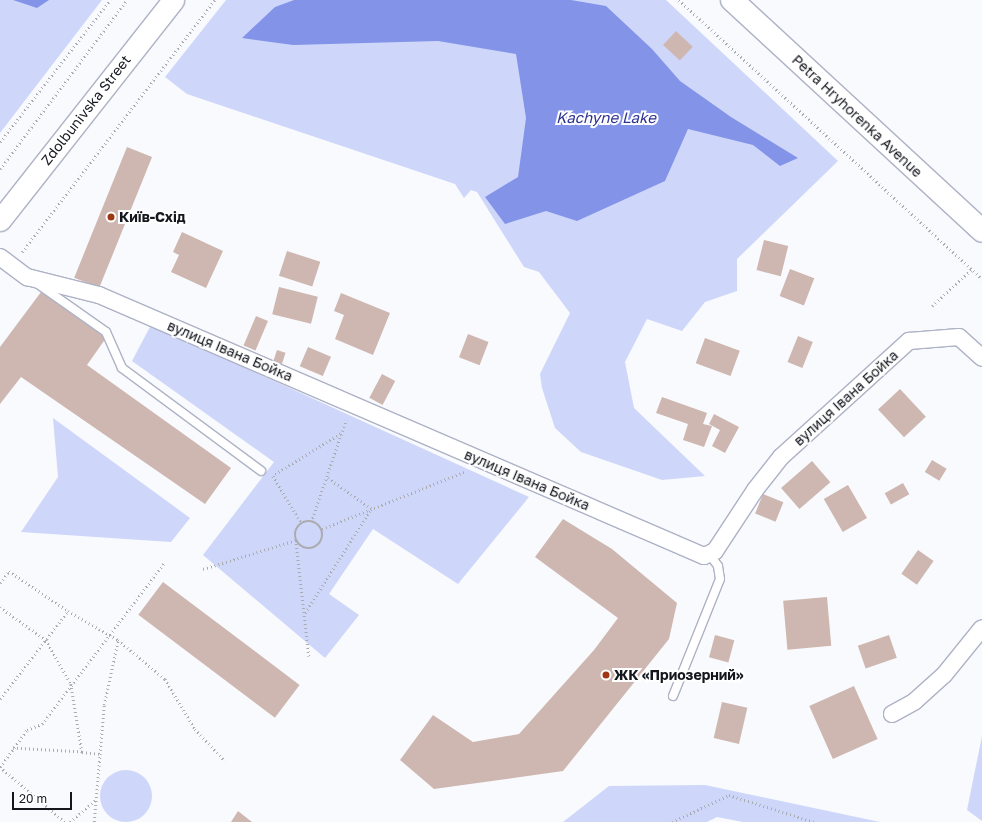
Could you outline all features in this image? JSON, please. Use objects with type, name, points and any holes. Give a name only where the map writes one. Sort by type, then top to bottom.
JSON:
[{"type":"main road","name":"Petra Hryhorenka Avenue","points":[[732,0],[982,231]]},
{"type":"street","name":"Zdolbunivska Street","points":[[0,220],[173,0]]},
{"type":"street","name":"вулиця Івана Бойка","points":[[6,261],[27,277],[99,295],[704,556],[710,555],[781,457],[909,341],[959,337],[982,358]]},
{"type":"street","points":[[892,714],[915,701],[944,675],[982,628]]},
{"type":"lane","points":[[27,277],[106,332],[122,368],[261,471]]},
{"type":"lane","points":[[673,696],[720,579],[718,566],[710,555]]},
{"type":"path","points":[[0,142],[110,0]]},
{"type":"path","points":[[0,170],[127,0]]},
{"type":"path","points":[[6,261],[215,0]]},
{"type":"path","points":[[679,0],[982,279]]},
{"type":"path","points":[[932,306],[972,269]]},
{"type":"path","points":[[311,522],[351,404]]},
{"type":"path","points":[[272,475],[341,433]]},
{"type":"path","points":[[322,529],[488,463]]},
{"type":"path","points":[[261,471],[272,475],[302,524]]},
{"type":"path","points":[[326,477],[371,509]]},
{"type":"path","points":[[304,614],[371,509]]},
{"type":"path","points":[[309,656],[296,530],[302,524],[311,522],[322,529]]},
{"type":"path","points":[[296,540],[306,549],[315,548],[322,542],[322,529]]},
{"type":"path","points":[[203,569],[296,540]]},
{"type":"path","points":[[65,822],[0,767],[12,748],[27,730],[42,724],[165,562]]},
{"type":"path","points":[[0,583],[9,571],[68,611],[118,640],[165,679],[195,729],[225,761]]},
{"type":"path","points":[[0,607],[46,640],[71,684],[82,752]]},
{"type":"path","points":[[0,699],[68,611]]},
{"type":"path","points":[[94,822],[104,705],[118,640]]},
{"type":"path","points":[[12,748],[100,754]]},
{"type":"path","points":[[672,822],[729,795],[814,822]]},
{"type":"path","points":[[70,822],[96,799]]},
{"type":"shaded area","points":[[0,0],[102,0],[0,133]]},
{"type":"shaded area","points":[[226,0],[666,0],[838,161],[737,259],[737,291],[705,302],[682,331],[647,319],[625,362],[634,408],[705,476],[662,480],[581,452],[555,428],[542,388],[540,374],[570,313],[539,272],[524,267],[477,192],[471,190],[464,198],[455,184],[187,94],[165,77]]},
{"type":"shaded area","points":[[151,325],[529,497],[458,584],[373,529],[329,594],[359,615],[325,658],[203,555],[274,462],[132,361]]},
{"type":"shaded area","points":[[53,418],[190,518],[171,542],[21,532],[58,477]]},
{"type":"shaded area","points":[[982,736],[982,821],[967,810]]},
{"type":"shaded area","points":[[126,770],[140,774],[148,782],[152,796],[148,810],[140,818],[126,822],[112,818],[104,810],[100,796],[104,782],[112,774]]},
{"type":"shaded area","points":[[705,785],[880,822],[743,822],[717,817],[707,822],[563,822],[609,786]]},
{"type":"water","points":[[13,0],[49,0],[37,8]]},
{"type":"water","name":"Kachyne Lake","points":[[294,0],[571,0],[606,6],[652,49],[680,81],[731,117],[798,158],[780,166],[753,145],[688,129],[665,181],[577,221],[546,211],[505,224],[485,197],[518,177],[526,118],[516,54],[438,41],[293,45],[242,38],[275,7]]},
{"type":"building","points":[[676,31],[693,47],[680,61],[663,45]]},
{"type":"building","name":"Київ-Схід","points":[[127,147],[152,157],[99,288],[74,278]]},
{"type":"building","points":[[182,232],[223,251],[206,288],[171,272],[179,255],[173,252]]},
{"type":"building","points":[[764,240],[788,246],[781,276],[757,270]]},
{"type":"building","points":[[287,251],[320,262],[312,287],[279,276]]},
{"type":"building","points":[[790,269],[814,278],[804,305],[780,296]]},
{"type":"building","points":[[279,287],[318,297],[311,324],[272,314]]},
{"type":"building","points":[[41,292],[106,338],[87,365],[231,468],[205,504],[21,377],[0,404],[0,347]]},
{"type":"building","points":[[341,293],[390,313],[373,355],[335,339],[344,315],[334,311]]},
{"type":"building","points":[[256,316],[268,321],[255,351],[243,345]]},
{"type":"building","points":[[468,334],[489,342],[480,365],[459,357]]},
{"type":"building","points":[[798,336],[813,342],[802,368],[788,362]]},
{"type":"building","points":[[705,338],[740,351],[731,376],[696,363]]},
{"type":"building","points":[[308,347],[331,357],[323,376],[300,366]]},
{"type":"building","points":[[277,350],[286,353],[282,365],[273,362]]},
{"type":"building","points":[[382,374],[395,381],[383,405],[369,398]]},
{"type":"building","points":[[900,389],[926,417],[904,437],[878,409]]},
{"type":"building","points":[[662,397],[707,413],[703,424],[712,426],[704,447],[683,440],[688,424],[656,413]]},
{"type":"building","points":[[714,414],[739,427],[725,453],[712,446],[720,430],[709,424]]},
{"type":"building","points":[[932,460],[947,469],[939,481],[925,472]]},
{"type":"building","points":[[812,461],[830,482],[799,509],[781,488]]},
{"type":"building","points":[[903,483],[909,494],[891,505],[885,493]]},
{"type":"building","points":[[848,485],[867,518],[843,532],[824,499]]},
{"type":"building","points":[[763,494],[783,502],[776,522],[755,513]]},
{"type":"building","name":"ЖК «Приозерний»","points":[[563,519],[612,549],[677,603],[669,639],[563,771],[434,789],[400,760],[433,715],[473,742],[519,734],[594,650],[618,618],[535,557]]},
{"type":"building","points":[[918,550],[934,561],[917,585],[901,574]]},
{"type":"building","points":[[163,582],[300,685],[275,718],[138,615]]},
{"type":"building","points":[[827,597],[831,646],[787,650],[783,601]]},
{"type":"building","points":[[715,635],[734,640],[728,662],[709,657]]},
{"type":"building","points":[[889,635],[897,658],[866,668],[858,646]]},
{"type":"building","points":[[854,686],[878,739],[833,759],[809,706]]},
{"type":"building","points":[[722,702],[747,708],[739,744],[714,738]]},
{"type":"building","points":[[238,811],[252,822],[231,822]]},
{"type":"place","name":"Київ-Схід","points":[[111,217]]},
{"type":"place","name":"ЖК «Приозерний»","points":[[606,675]]}]
